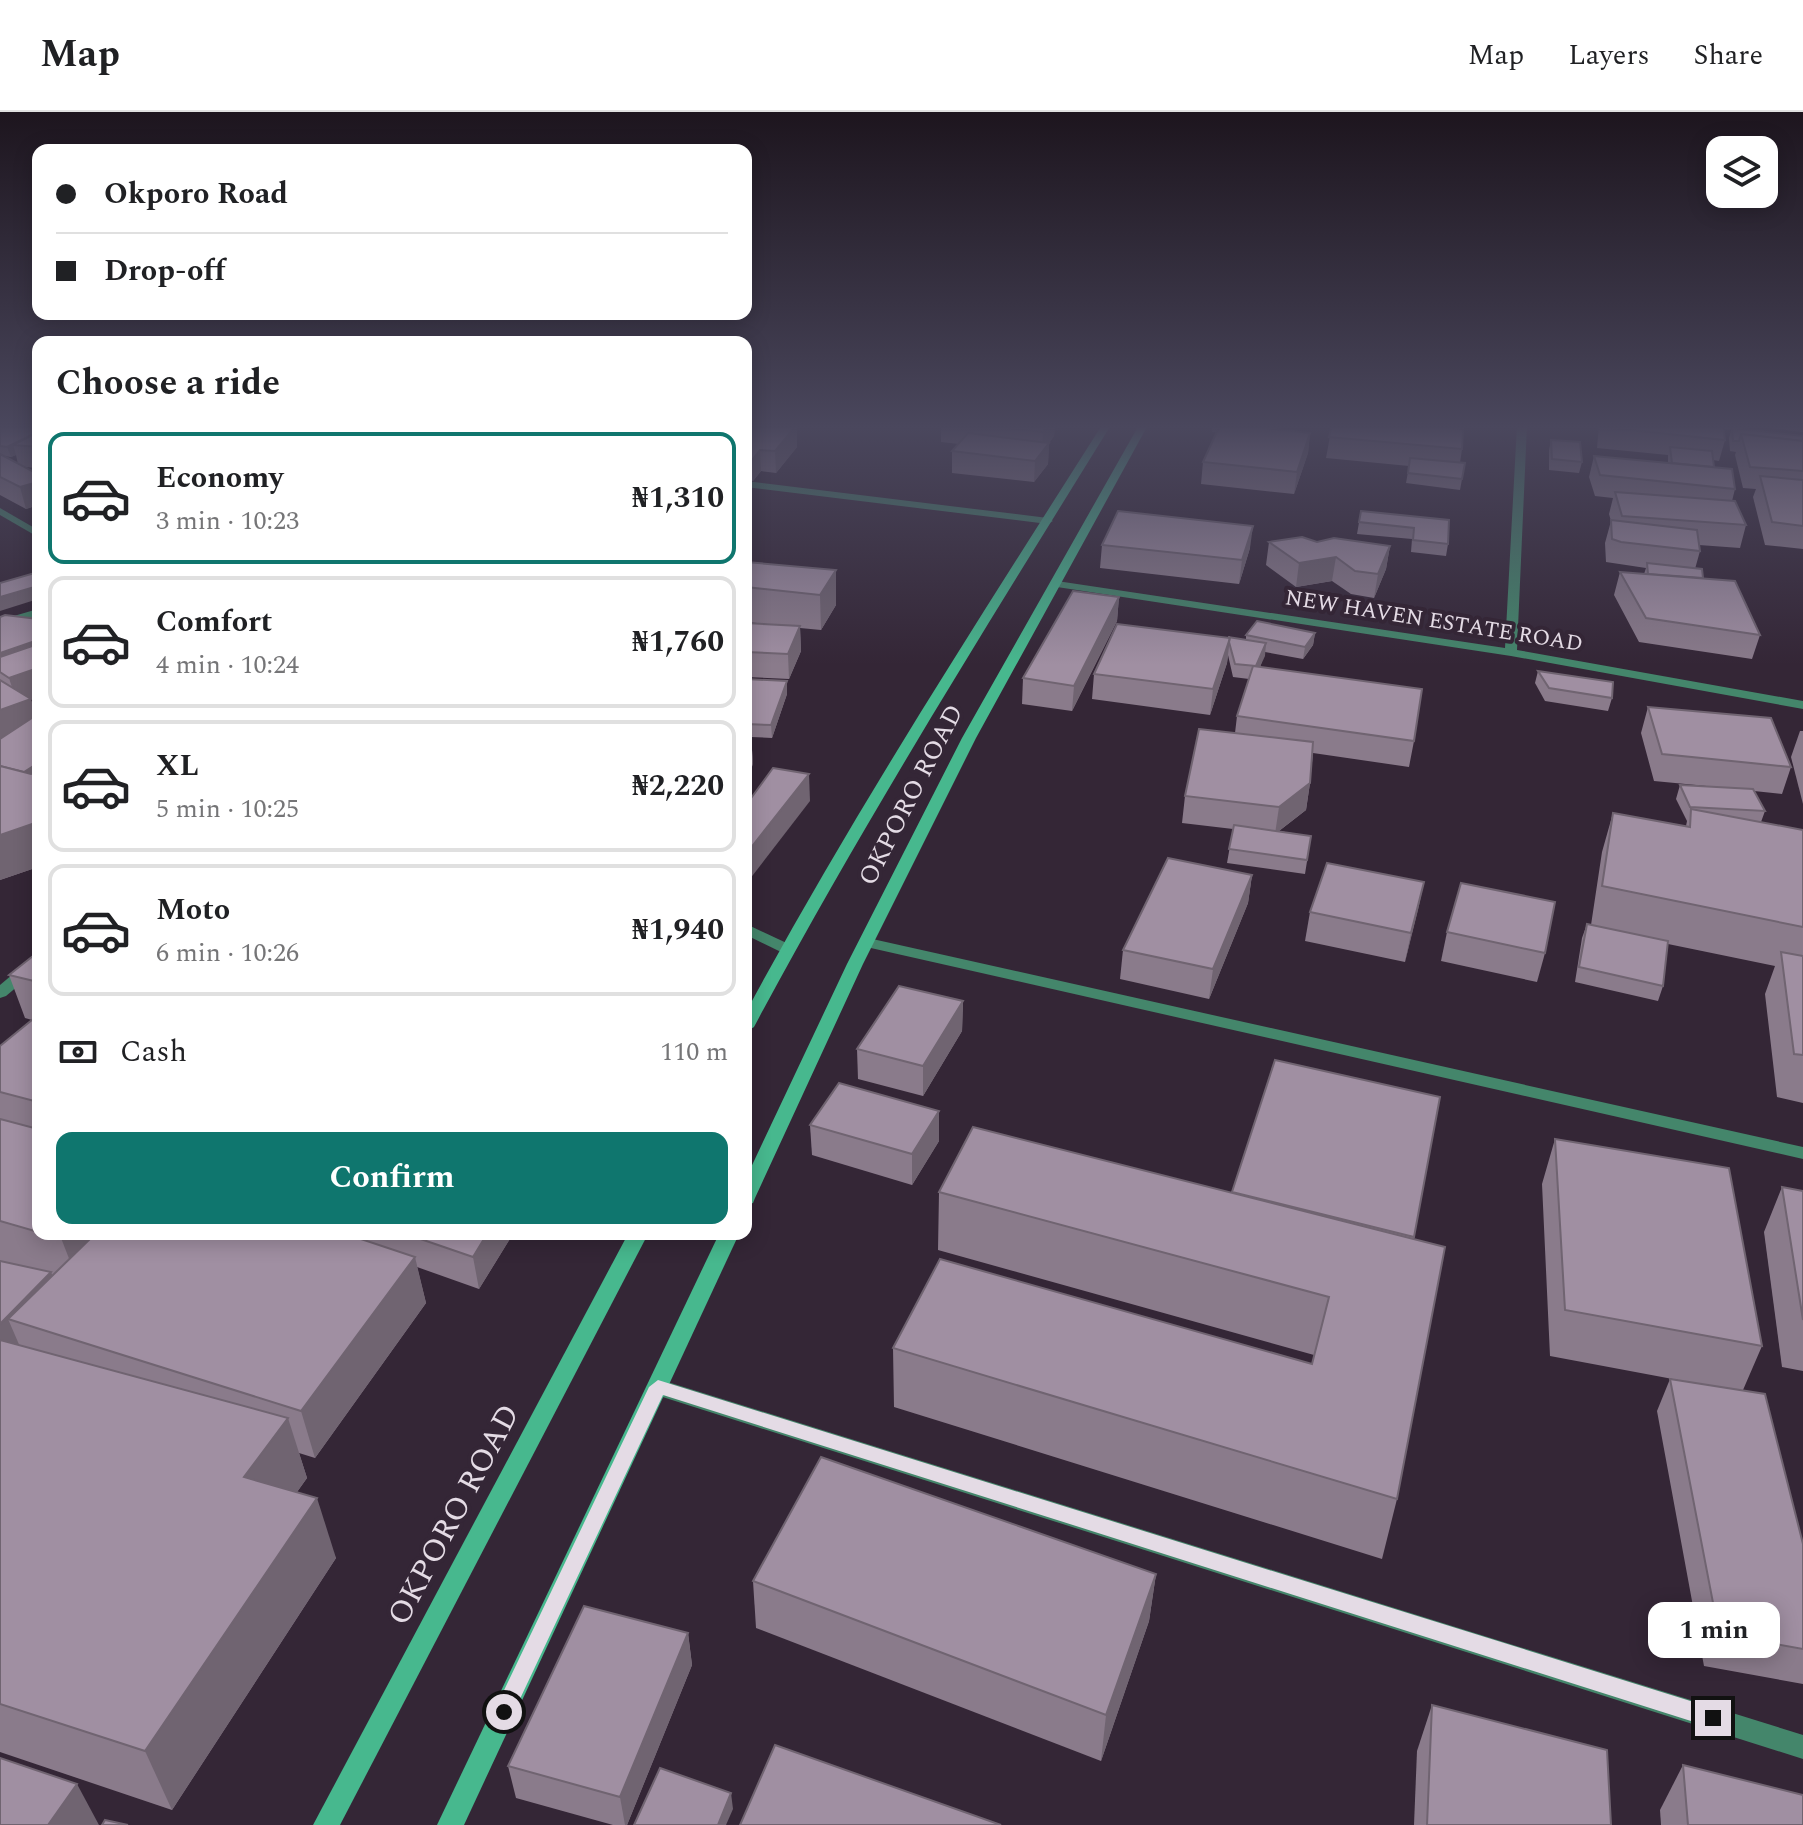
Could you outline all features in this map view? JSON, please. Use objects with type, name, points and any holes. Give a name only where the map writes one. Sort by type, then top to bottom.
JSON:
[{"type":"main road","name":"OKPORO ROAD","points":[[752,1016],[787,949],[903,752],[1058,505]]},
{"type":"main road","name":"OKPORO ROAD","points":[[752,1185],[969,738],[1100,505]]},
{"type":"main road","name":"OKPORO ROAD","points":[[326,1825],[635,1240]]},
{"type":"main road","points":[[450,1825],[726,1240]]},
{"type":"street","points":[[917,505],[1048,521]]},
{"type":"street","points":[[1511,652],[1518,505]]},
{"type":"street","points":[[0,511],[32,530]]},
{"type":"street","points":[[24,525],[32,522]]},
{"type":"street","name":"NEW HAVEN ESTATE ROAD","points":[[1057,584],[1511,652],[1803,705]]},
{"type":"street","points":[[0,624],[32,614]]},
{"type":"street","points":[[752,932],[787,949]]},
{"type":"street","points":[[868,943],[1803,1153]]},
{"type":"street","points":[[0,993],[32,966]]},
{"type":"street","points":[[658,1387],[1803,1747]]},
{"type":"building","points":[[1619,505],[1737,505],[1746,525],[1622,516]]},
{"type":"building","points":[[1768,505],[1803,505],[1803,526],[1772,522]]},
{"type":"building","points":[[1118,511],[1253,526],[1242,560],[1102,545]]},
{"type":"building","points":[[1361,511],[1449,520],[1448,544],[1413,540],[1414,528],[1359,522]]},
{"type":"building","points":[[1611,520],[1697,530],[1700,551],[1612,539]]},
{"type":"building","points":[[1302,537],[1317,542],[1334,538],[1390,546],[1378,574],[1355,571],[1336,557],[1299,563],[1269,542]]},
{"type":"building","points":[[752,563],[836,570],[820,595],[752,588]]},
{"type":"building","points":[[1647,563],[1702,569],[1703,578],[1648,574]]},
{"type":"building","points":[[1620,572],[1735,581],[1760,635],[1646,618]]},
{"type":"building","points":[[32,574],[32,588],[0,597],[0,583]]},
{"type":"building","points":[[1073,591],[1119,597],[1074,686],[1023,678]]},
{"type":"building","points":[[0,617],[32,618],[32,642],[0,653]]},
{"type":"building","points":[[1257,621],[1315,633],[1305,647],[1246,635]]},
{"type":"building","points":[[752,623],[800,626],[788,654],[752,652]]},
{"type":"building","points":[[1117,624],[1230,638],[1213,689],[1094,674]]},
{"type":"building","points":[[1228,637],[1266,643],[1256,666],[1235,664]]},
{"type":"building","points":[[32,646],[32,670],[9,678],[0,672],[0,657]]},
{"type":"building","points":[[1253,666],[1422,689],[1414,741],[1237,716]]},
{"type":"building","points":[[1538,671],[1613,682],[1612,698],[1549,688]]},
{"type":"building","points":[[752,679],[787,681],[771,725],[752,724]]},
{"type":"building","points":[[0,680],[31,699],[0,710]]},
{"type":"building","points":[[1648,707],[1771,718],[1791,767],[1662,754]]},
{"type":"building","points":[[32,718],[32,767],[24,772],[0,766],[0,739]]},
{"type":"building","points":[[1199,729],[1313,742],[1310,783],[1279,807],[1185,796]]},
{"type":"building","points":[[0,766],[32,774],[32,824],[0,835]]},
{"type":"building","points":[[773,768],[809,774],[752,846],[752,797]]},
{"type":"building","points":[[1680,785],[1753,789],[1765,811],[1690,807]]},
{"type":"building","points":[[1691,809],[1803,830],[1803,927],[1602,886],[1613,813],[1690,827]]},
{"type":"building","points":[[1234,825],[1311,836],[1307,860],[1229,849]]},
{"type":"building","points":[[1168,858],[1252,875],[1213,969],[1123,950]]},
{"type":"building","points":[[1327,863],[1424,882],[1411,933],[1310,912]]},
{"type":"building","points":[[1461,883],[1555,902],[1545,953],[1447,932]]},
{"type":"building","points":[[1587,924],[1668,941],[1663,986],[1579,967]]},
{"type":"building","points":[[1781,952],[1803,956],[1803,1055],[1794,1054]]},
{"type":"building","points":[[32,957],[32,981],[9,975]]},
{"type":"building","points":[[899,986],[963,1001],[923,1066],[857,1049]]},
{"type":"building","points":[[32,1020],[32,1100],[0,1092],[0,1046]]},
{"type":"building","points":[[1275,1060],[1440,1097],[1414,1237],[1232,1192]]},
{"type":"building","points":[[839,1083],[939,1111],[912,1154],[810,1125]]},
{"type":"building","points":[[0,1119],[32,1127],[32,1230],[0,1221]]},
{"type":"building","points":[[973,1127],[1445,1247],[1397,1499],[893,1348],[940,1259],[1312,1364],[1329,1297],[939,1192]]},
{"type":"building","points":[[1555,1139],[1729,1168],[1762,1346],[1565,1310]]},
{"type":"building","points":[[1782,1187],[1803,1191],[1803,1320]]},
{"type":"building","points":[[89,1240],[364,1240],[415,1257],[301,1411],[8,1319]]},
{"type":"building","points":[[423,1240],[483,1240],[473,1257]]},
{"type":"building","points":[[0,1261],[51,1272],[0,1324]]},
{"type":"building","points":[[0,1340],[288,1418],[244,1477],[317,1498],[145,1751],[0,1704]]},
{"type":"building","points":[[1670,1379],[1765,1394],[1803,1544],[1803,1649],[1719,1634]]},
{"type":"building","points":[[821,1457],[1156,1574],[1106,1715],[753,1581]]},
{"type":"building","points":[[584,1606],[688,1633],[620,1797],[508,1766]]},
{"type":"building","points":[[1432,1705],[1607,1750],[1611,1825],[1427,1825]]},
{"type":"building","points":[[775,1745],[1001,1825],[740,1825]]},
{"type":"building","points":[[0,1758],[77,1784],[48,1825],[0,1825]]},
{"type":"building","points":[[1683,1765],[1803,1795],[1803,1825],[1688,1825]]},
{"type":"building","points":[[660,1768],[731,1793],[718,1825],[634,1825]]},
{"type":"building","points":[[105,1820],[128,1825],[102,1825]]},
{"type":"route","points":[[504,1712],[658,1387],[1713,1718]]}]
